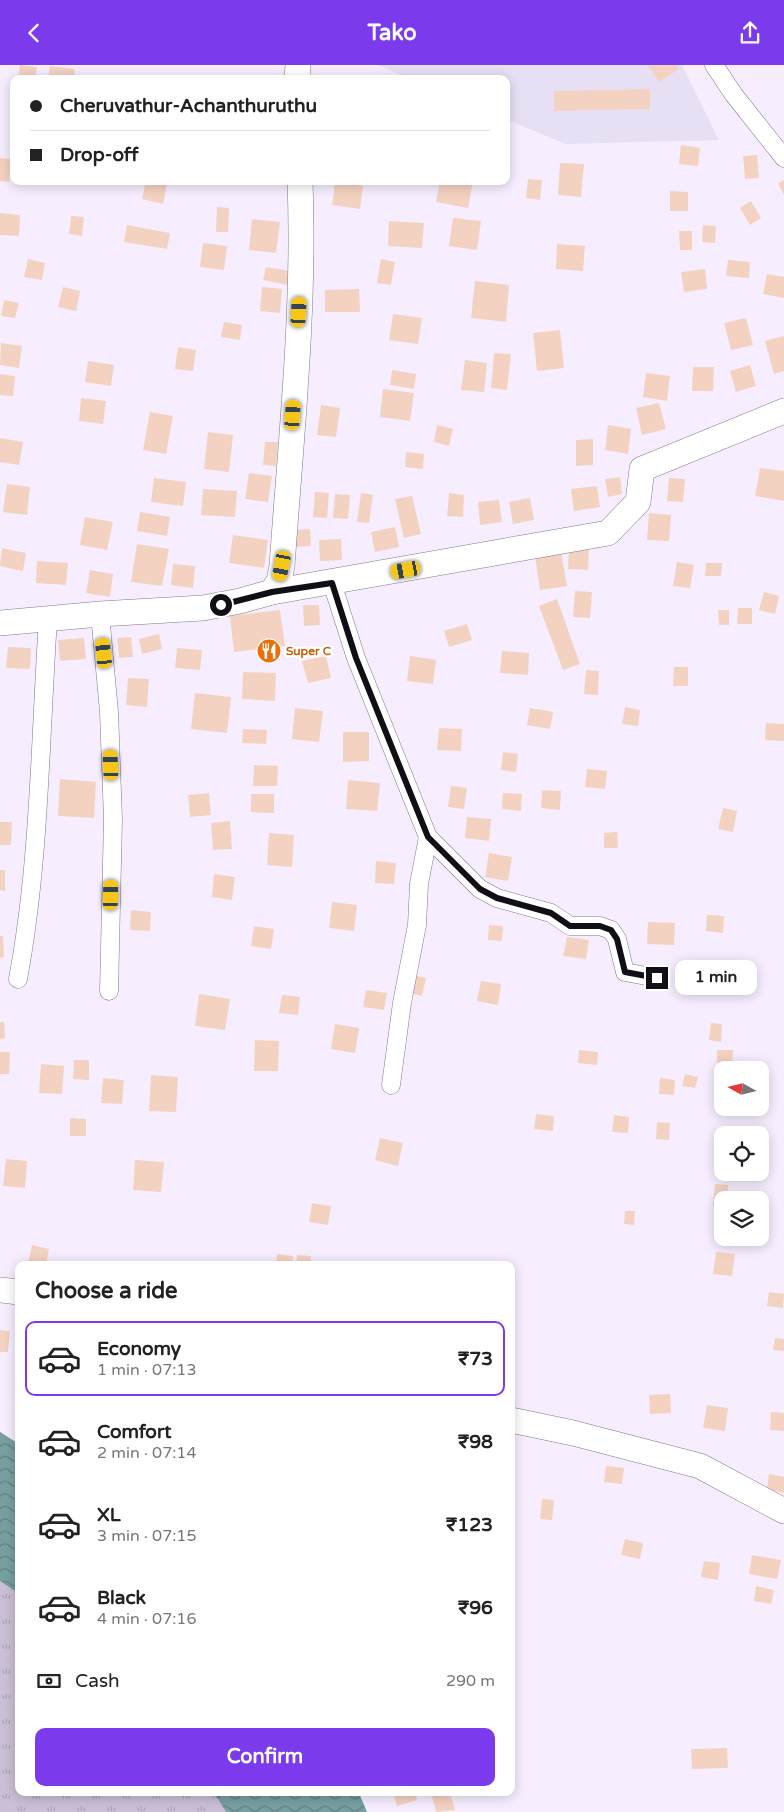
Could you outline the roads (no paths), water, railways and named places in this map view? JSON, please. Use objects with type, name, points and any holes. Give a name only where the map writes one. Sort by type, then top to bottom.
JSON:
[{"type":"main road","points":[[272,592],[279,581],[282,566],[297,355],[303,245],[300,185]]},
{"type":"main road","points":[[0,623],[100,614],[203,608],[240,601],[272,592],[332,583],[608,533],[638,502],[642,469],[784,411]]},
{"type":"main road","points":[[0,1290],[15,1292]]},
{"type":"main road","points":[[515,1421],[573,1433],[700,1466],[784,1511]]},
{"type":"street","points":[[714,65],[734,95],[784,158]]},
{"type":"street","points":[[332,583],[356,658],[428,837],[480,889],[497,898],[551,913],[570,926],[600,926],[611,930],[617,939],[625,972],[657,978]]},
{"type":"street","points":[[100,614],[109,712],[113,819],[109,991]]},
{"type":"street","points":[[18,979],[25,942],[32,864],[48,619]]},
{"type":"street","points":[[391,1085],[402,1003],[417,925],[419,884],[428,837]]},
{"type":"water","points":[[0,1432],[15,1441],[15,1591],[0,1581]]},
{"type":"water","points":[[216,1796],[360,1796],[367,1812],[226,1812]]},
{"type":"place","name":"Super C","points":[[269,651]]}]
